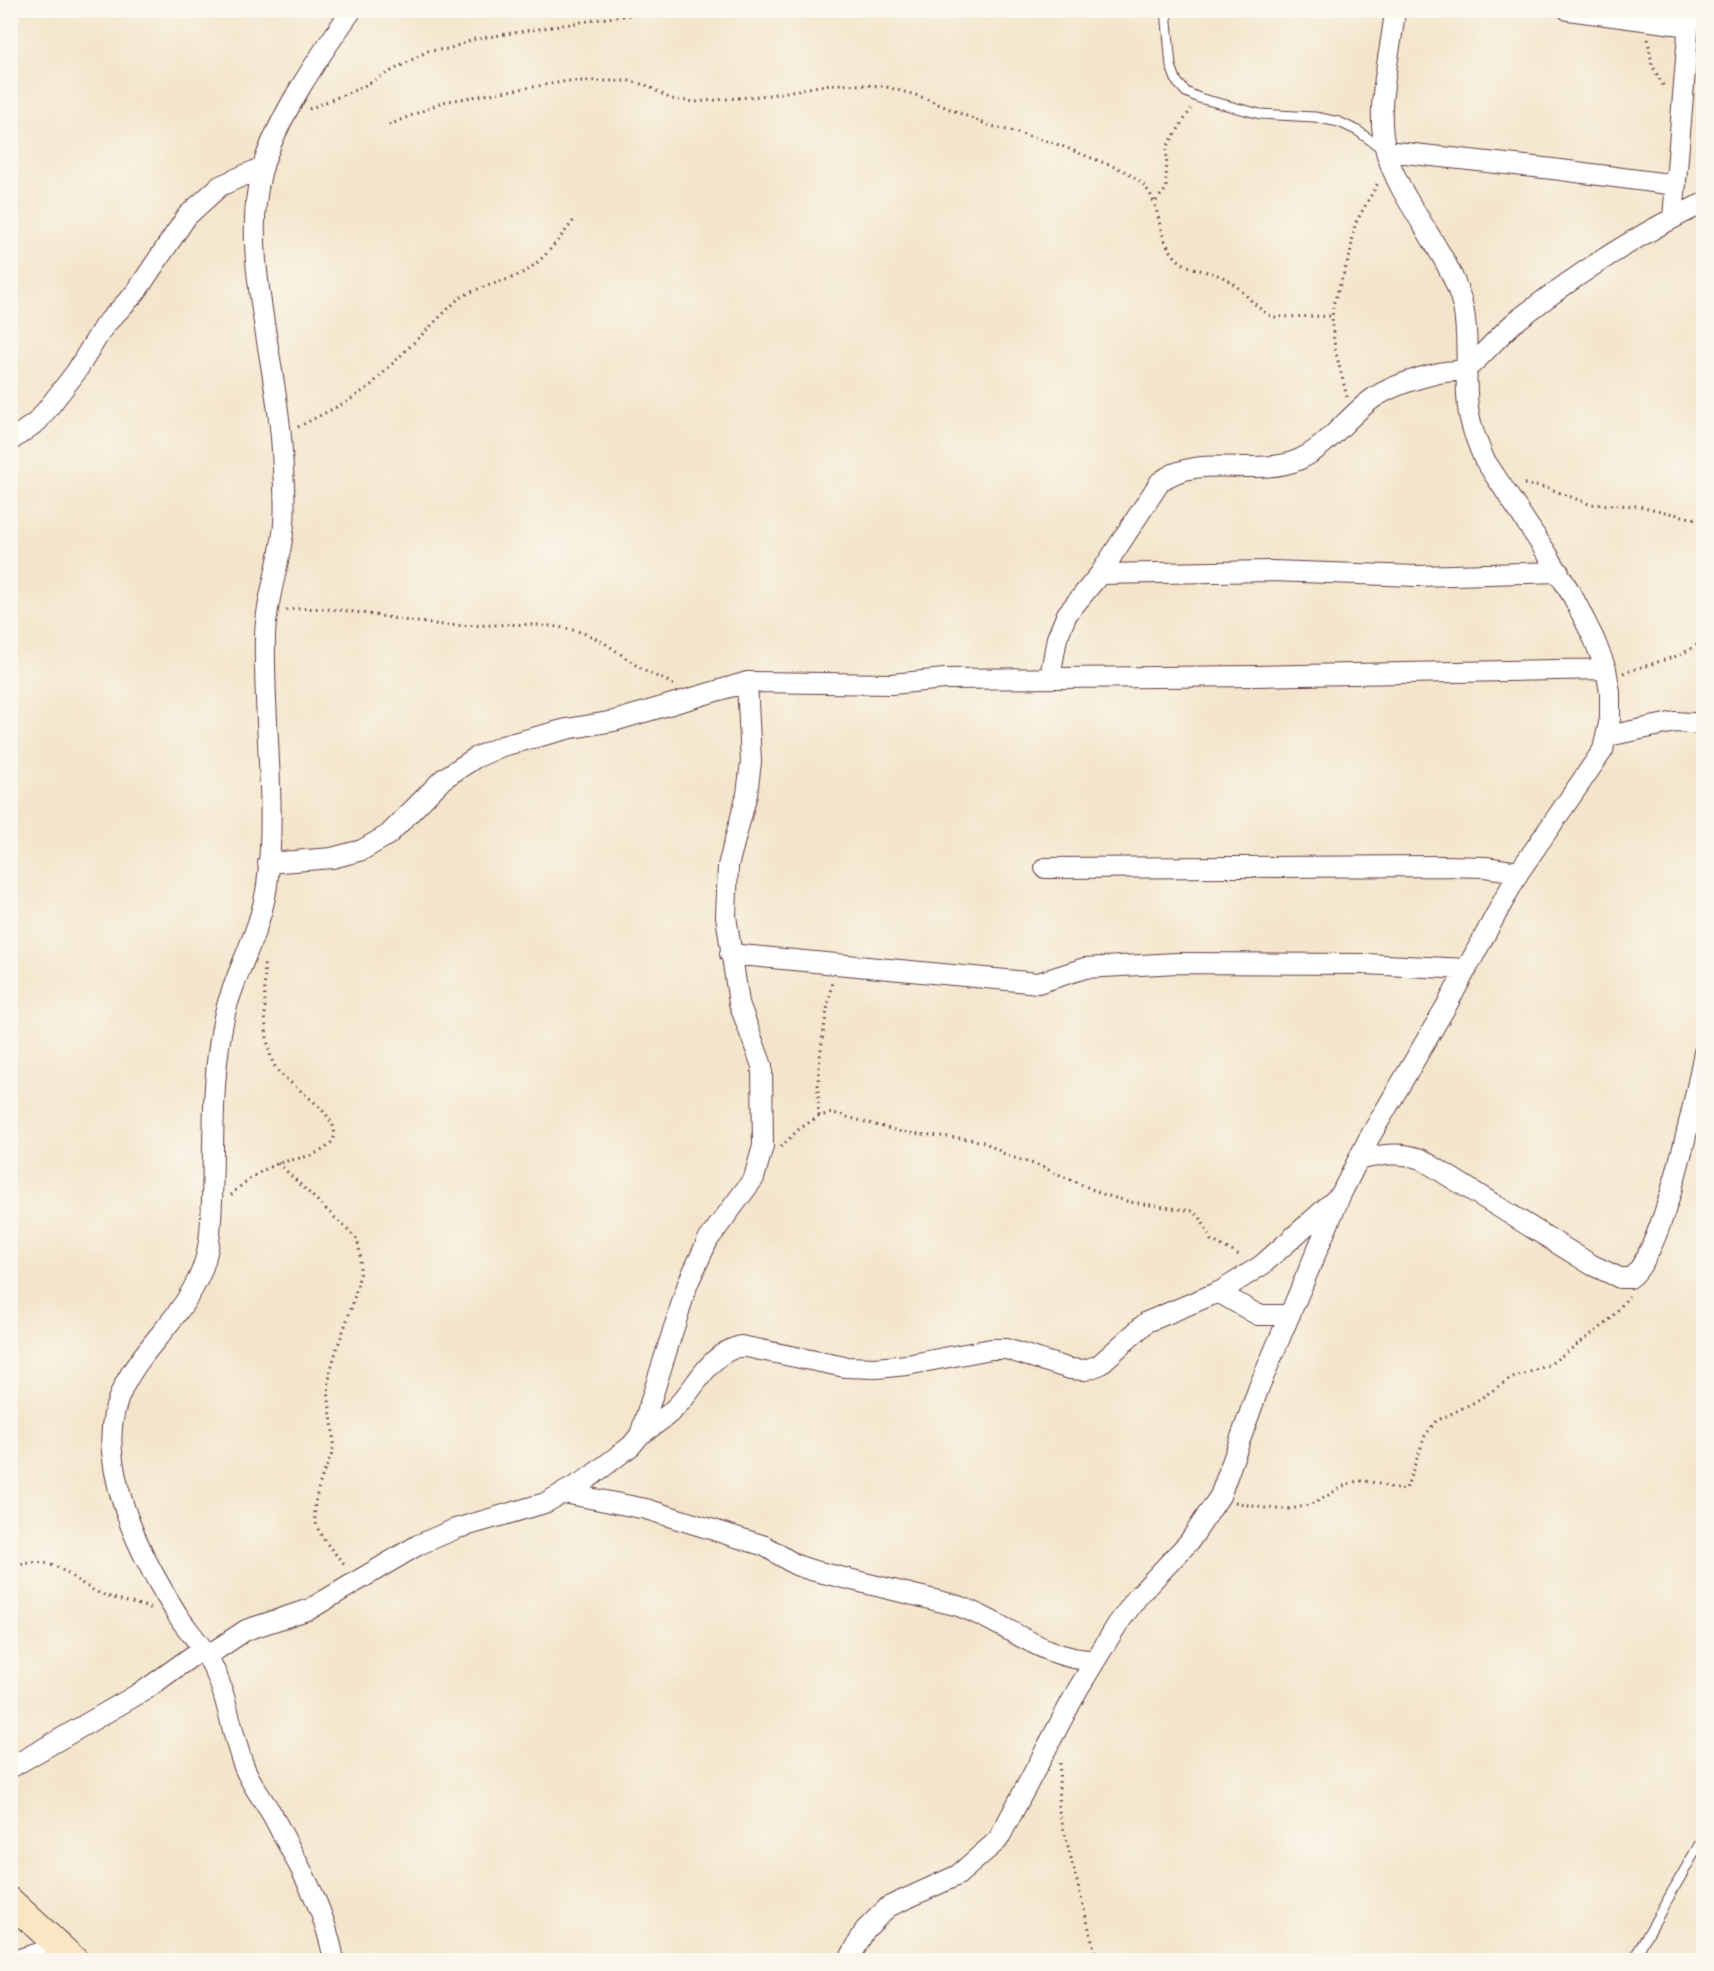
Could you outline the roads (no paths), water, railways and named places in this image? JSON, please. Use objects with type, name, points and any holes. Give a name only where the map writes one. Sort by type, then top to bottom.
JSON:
[{"type":"street","points":[[334,1960],[330,1938],[305,1873],[242,1762],[220,1686],[205,1653],[178,1617],[150,1567],[126,1516],[117,1488],[111,1446],[114,1409],[126,1377],[186,1300],[199,1279],[205,1260],[211,1216],[217,1072],[224,1017],[238,971],[251,944],[266,887],[270,788],[265,637],[267,614],[284,524],[281,436],[263,310],[256,235],[257,195],[263,167],[285,118],[314,63],[352,10]]},
{"type":"street","points":[[849,1960],[866,1930],[888,1907],[958,1875],[998,1840],[1095,1660],[1139,1595],[1189,1542],[1219,1498],[1259,1387],[1341,1194],[1358,1160],[1467,969],[1519,872],[1594,764],[1608,736],[1610,692],[1606,674],[1573,597],[1559,572],[1484,459],[1474,434],[1468,408],[1467,330],[1463,304],[1433,239],[1388,156],[1383,105],[1395,10]]},
{"type":"street","points":[[1568,10],[1645,21],[1690,18],[1673,218]]},
{"type":"street","points":[[1388,156],[1553,169],[1676,186]]},
{"type":"street","points":[[10,441],[39,421],[76,372],[104,326],[136,292],[187,216],[220,186],[263,167]]},
{"type":"street","points":[[1050,677],[1057,638],[1067,614],[1100,574],[1160,482],[1167,476],[1199,468],[1255,467],[1295,461],[1307,455],[1375,397],[1396,386],[1440,373],[1467,369],[1508,327],[1565,283],[1673,218],[1704,203]]},
{"type":"street","points":[[1100,574],[1271,571],[1417,576],[1559,572]]},
{"type":"street","points":[[268,863],[332,858],[362,850],[388,835],[443,779],[475,758],[502,746],[567,729],[614,721],[747,682],[891,684],[945,679],[1050,677],[1606,674]]},
{"type":"street","points":[[640,1435],[688,1283],[708,1240],[746,1193],[757,1171],[763,1146],[762,1066],[739,1003],[726,916],[728,866],[747,794],[751,762],[747,682]]},
{"type":"street","points":[[1608,736],[1675,722],[1704,724]]},
{"type":"street","points":[[1045,868],[1444,866],[1485,867],[1519,872]]},
{"type":"street","points":[[730,954],[1038,983],[1085,968],[1177,963],[1365,964],[1467,969]]},
{"type":"street","points":[[1358,1160],[1387,1154],[1402,1154],[1421,1159],[1592,1265],[1620,1278],[1634,1276],[1641,1268],[1662,1218],[1681,1154],[1704,1052]]},
{"type":"street","points":[[10,1768],[246,1630],[310,1609],[396,1556],[454,1529],[518,1512],[564,1494],[631,1446],[640,1435],[678,1406],[713,1360],[729,1349],[741,1346],[845,1366],[876,1368],[907,1365],[991,1349],[1006,1349],[1071,1369],[1085,1370],[1099,1365],[1147,1322],[1218,1292],[1262,1265],[1341,1194]]},
{"type":"street","points":[[1218,1292],[1258,1315],[1290,1315]]},
{"type":"street","points":[[564,1494],[646,1509],[765,1546],[811,1570],[976,1612],[994,1624],[1073,1660],[1095,1660]]},
{"type":"street","points":[[10,1901],[65,1954]]},
{"type":"street","points":[[17,1960],[65,1954]]},
{"type":"lane","points":[[1166,10],[1168,50],[1177,82],[1186,92],[1199,98],[1260,114],[1315,117],[1339,122],[1358,131],[1388,156]]},
{"type":"lane","points":[[1633,1960],[1704,1836]]}]
